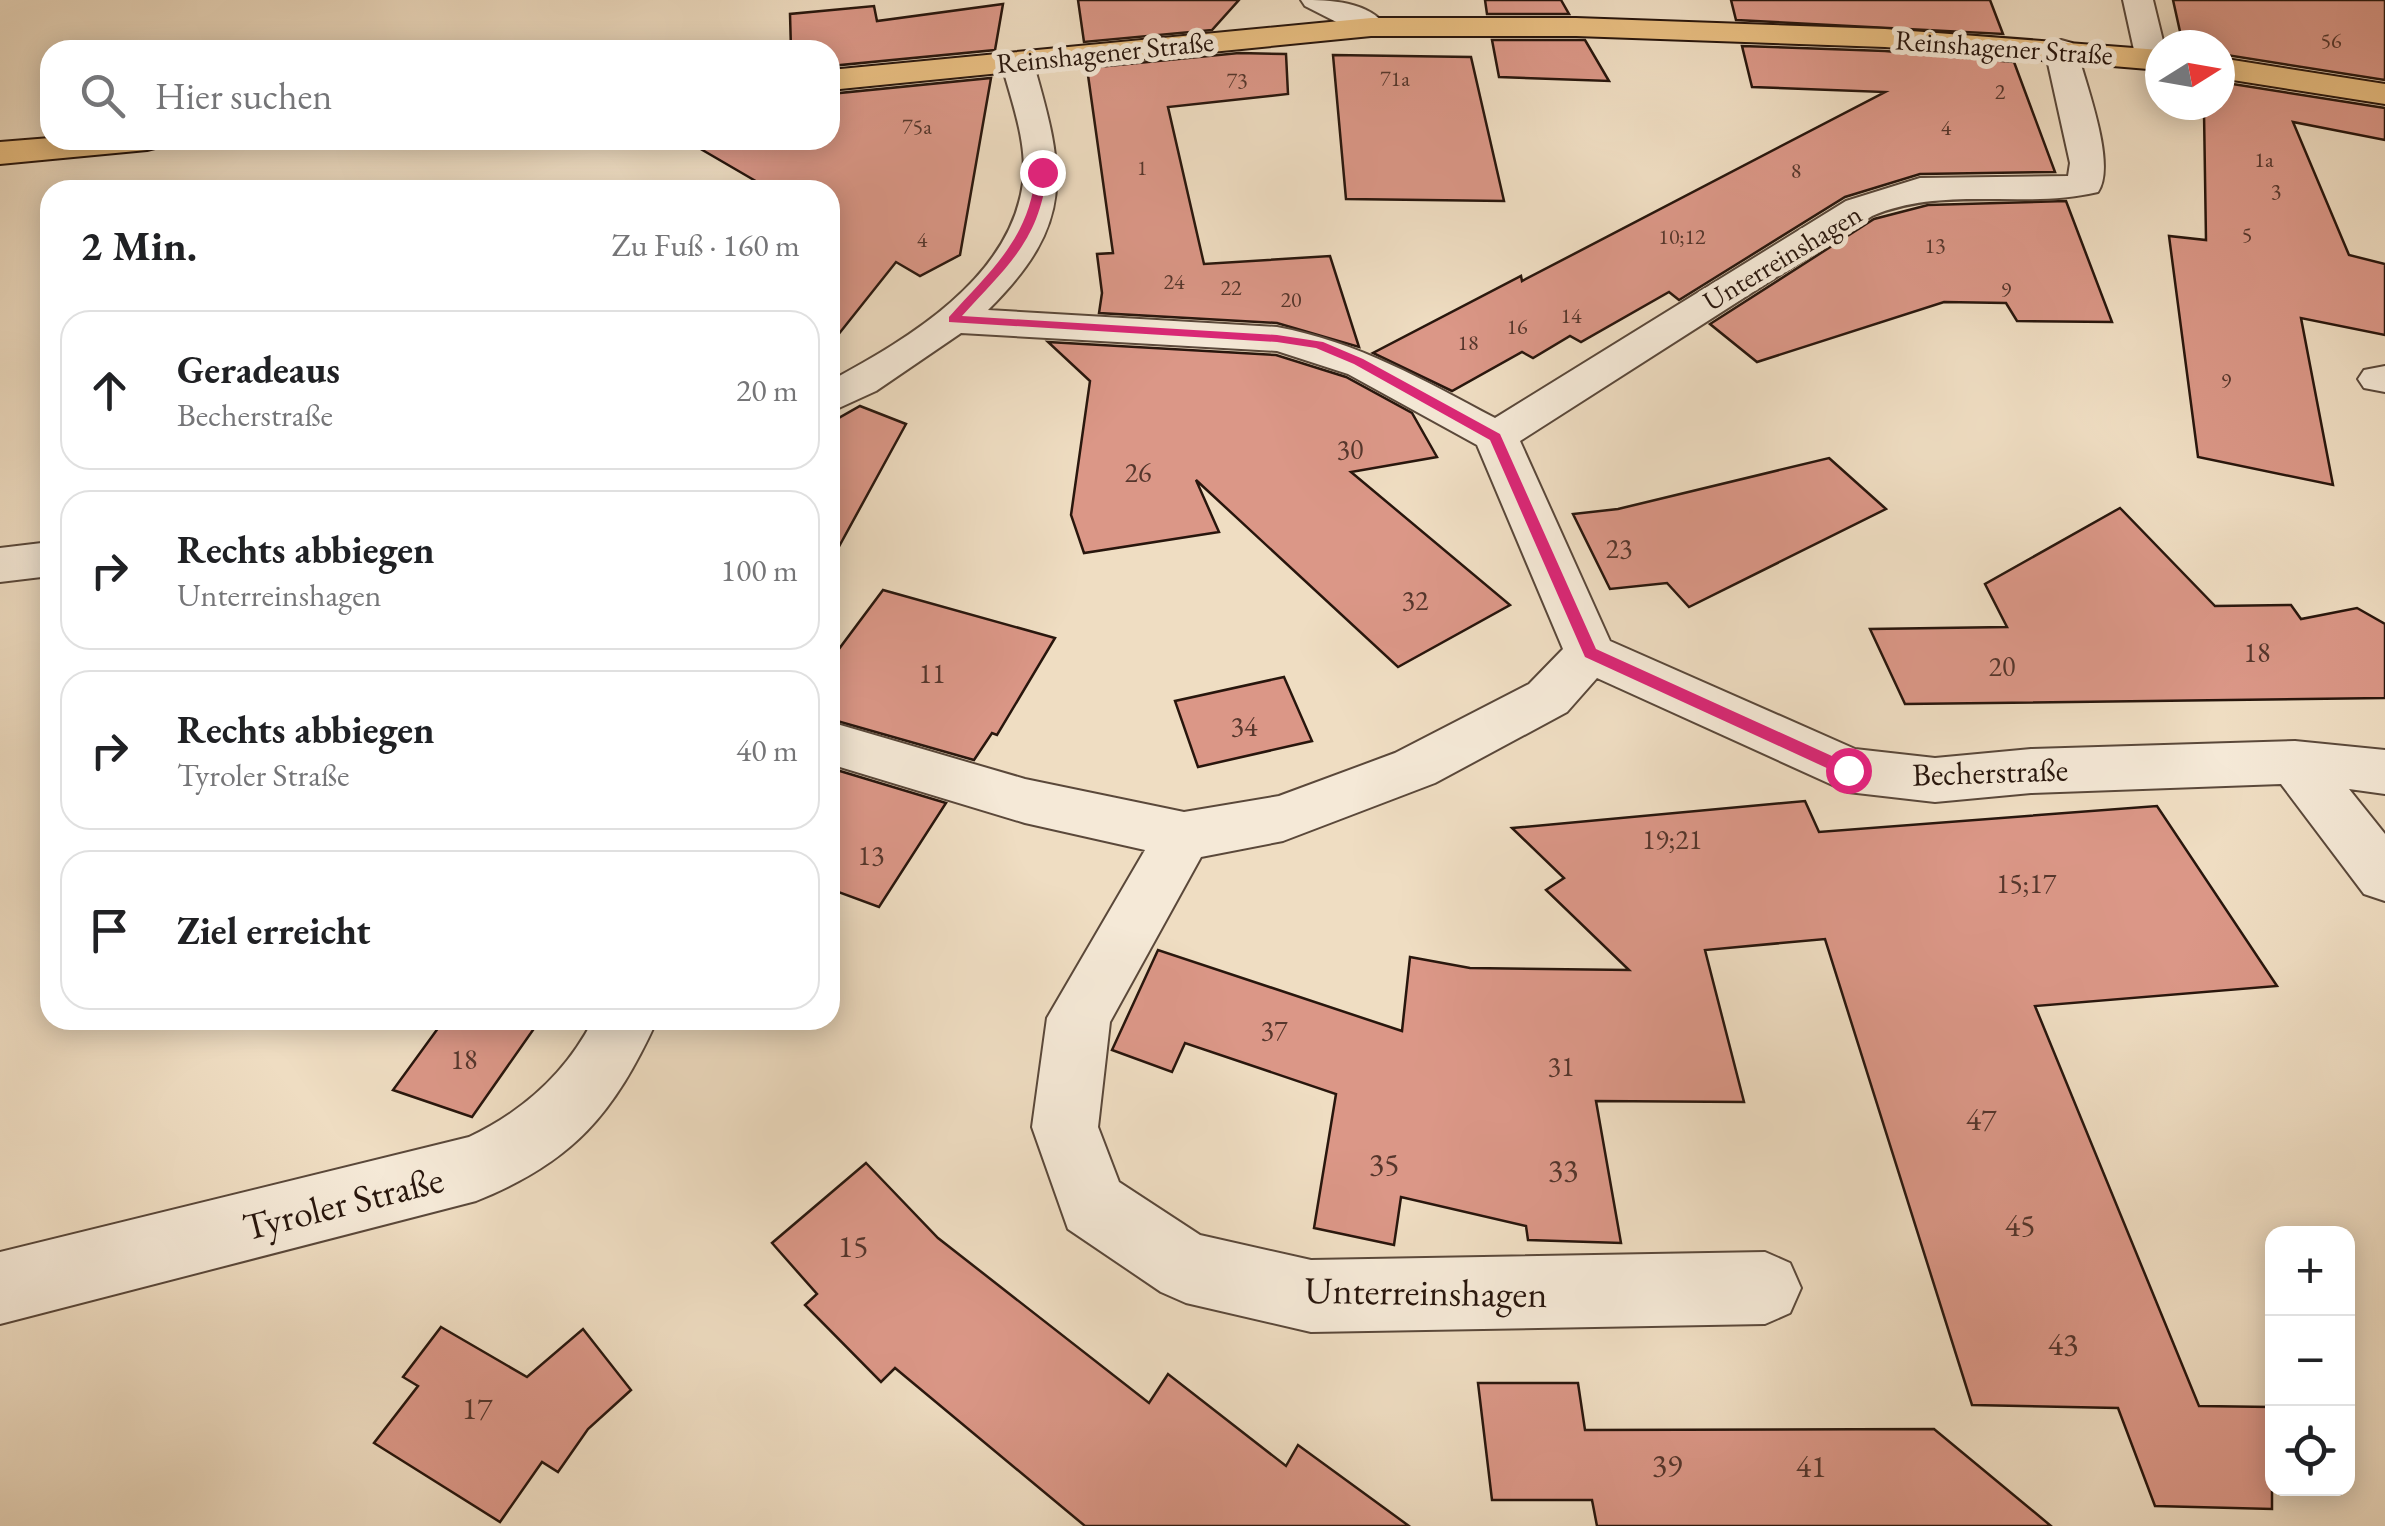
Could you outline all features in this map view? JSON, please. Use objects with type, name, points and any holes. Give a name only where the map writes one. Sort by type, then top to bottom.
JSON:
[{"type":"main road","name":"Reinshagener Straße","points":[[840,79],[1371,27],[1693,30],[2061,50],[2145,59]]},
{"type":"main road","points":[[2235,70],[2385,94]]},
{"type":"main road","points":[[0,152],[40,149]]},
{"type":"street","points":[[1316,0],[1371,27]]},
{"type":"street","points":[[2138,0],[2147,30]]},
{"type":"street","name":"Unterreinshagen","points":[[1496,437],[1832,223],[1884,197],[1929,188],[2057,190],[2085,184],[2088,163],[2061,50]]},
{"type":"street","points":[[840,394],[888,368],[953,320],[1020,244],[1038,206],[1039,148],[1017,62]]},
{"type":"street","points":[[840,746],[1025,801],[1184,834],[1282,818],[1415,768],[1548,698],[1590,653],[1496,437],[1358,362],[1319,345],[1277,339],[953,320]]},
{"type":"street","points":[[0,565],[40,561]]},
{"type":"street","name":"Becherstraße","points":[[1590,653],[1848,770],[1935,780],[2031,771],[2295,762],[2385,772]]},
{"type":"street","points":[[2295,762],[2385,877]]},
{"type":"street","name":"Unterreinshagen","points":[[1184,834],[1079,1018],[1065,1127],[1093,1205],[1186,1267],[1310,1296],[1765,1288]]},
{"type":"street","name":"Tyroler Straße","points":[[0,1288],[476,1168],[536,1138],[564,1114],[598,1071],[620,1030]]},
{"type":"building","points":[[1078,0],[1239,0],[1212,30],[1084,42]]},
{"type":"building","points":[[1485,0],[1561,0],[1569,14],[1487,14]]},
{"type":"building","points":[[1731,0],[1990,0],[2003,34],[1736,20]]},
{"type":"building","points":[[2173,0],[2385,0],[2385,80],[2235,56],[2235,30],[2180,30]]},
{"type":"building","points":[[1003,4],[995,50],[840,65],[840,40],[791,40],[790,14],[874,6],[877,21]]},
{"type":"building","points":[[1492,40],[1585,40],[1609,81],[1499,77]]},
{"type":"building","points":[[1742,46],[1885,51],[2014,62],[2055,172],[1920,174],[1845,197],[1679,300],[1669,292],[1581,342],[1570,336],[1533,358],[1522,352],[1452,391],[1373,353],[1521,276],[1522,281],[1885,92],[1752,87]]},
{"type":"building","points":[[1239,53],[1286,54],[1288,94],[1168,107],[1204,264],[1330,256],[1359,347],[1277,323],[1099,313],[1102,293],[1097,254],[1113,253],[1087,68]]},
{"type":"building","points":[[1333,55],[1471,57],[1504,201],[1346,199]]},
{"type":"building","points":[[991,78],[960,255],[920,276],[896,262],[840,332],[840,180],[754,180],[702,150],[840,150],[840,93]]},
{"type":"building","points":[[2235,84],[2385,108],[2385,140],[2293,122],[2349,255],[2385,264],[2385,335],[2301,318],[2333,485],[2198,457],[2169,236],[2206,240],[2204,120],[2235,120]]},
{"type":"building","points":[[2066,201],[2112,322],[2017,321],[2006,303],[1944,302],[1757,362],[1710,324],[1874,219],[1928,205]]},
{"type":"building","points":[[1048,342],[1276,355],[1346,377],[1412,413],[1437,457],[1351,472],[1510,605],[1398,667],[1196,480],[1219,532],[1084,553],[1071,515],[1090,381]]},
{"type":"building","points":[[860,406],[906,424],[840,545],[840,417]]},
{"type":"building","points":[[1829,458],[1886,509],[1689,607],[1667,583],[1610,589],[1573,514],[1618,509]]},
{"type":"building","points":[[2120,508],[2215,606],[2291,605],[2301,619],[2357,608],[2385,624],[2385,698],[1905,704],[1870,629],[2007,627],[1985,584]]},
{"type":"building","points":[[883,590],[1055,638],[997,735],[992,733],[974,760],[840,722],[840,648]]},
{"type":"building","points":[[1284,677],[1312,741],[1198,767],[1175,701]]},
{"type":"building","points":[[840,771],[946,803],[879,907],[840,893]]},
{"type":"building","points":[[1805,801],[1819,832],[2157,806],[2277,986],[2035,1006],[2199,1406],[2265,1407],[2265,1496],[2272,1496],[2272,1509],[2155,1506],[2118,1408],[1972,1405],[1825,939],[1705,950],[1744,1102],[1596,1101],[1621,1243],[1528,1240],[1526,1226],[1401,1197],[1394,1245],[1314,1228],[1336,1094],[1185,1043],[1172,1072],[1112,1050],[1158,950],[1402,1031],[1410,957],[1470,968],[1629,970],[1546,890],[1564,878],[1512,828]]},
{"type":"building","points":[[437,1030],[533,1030],[472,1117],[393,1090]]},
{"type":"building","points":[[866,1163],[938,1238],[1149,1403],[1168,1374],[1286,1466],[1298,1445],[1409,1526],[1085,1526],[895,1368],[881,1382],[805,1305],[817,1294],[772,1243]]},
{"type":"building","points":[[441,1327],[527,1377],[583,1329],[631,1390],[588,1429],[558,1472],[542,1462],[500,1522],[374,1443],[418,1386],[403,1377]]},
{"type":"building","points":[[1478,1383],[1578,1383],[1585,1430],[1934,1429],[2051,1526],[1597,1526],[1592,1500],[1492,1500]]},
{"type":"route","points":[[1042,172],[1038,206],[1020,244],[953,320],[1277,339],[1319,345],[1358,362],[1496,437],[1590,653],[1848,770]]}]
